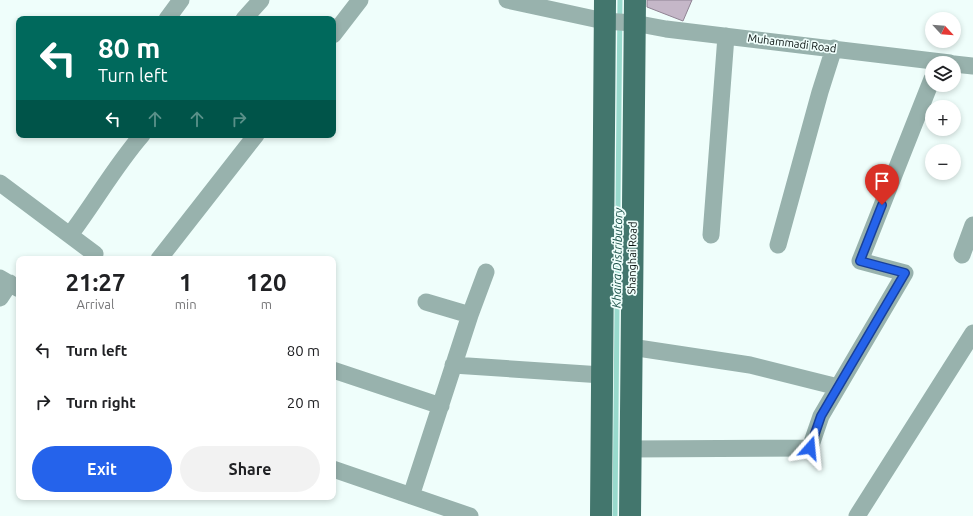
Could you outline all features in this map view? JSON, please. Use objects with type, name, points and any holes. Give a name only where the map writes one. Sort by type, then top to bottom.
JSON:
[{"type":"main road","name":"Shanghai Road","points":[[601,516],[602,376],[617,18],[635,0]]},
{"type":"main road","name":"Shanghai Road","points":[[617,18],[631,347],[630,516]]},
{"type":"street","points":[[169,16],[181,0]]},
{"type":"street","points":[[247,16],[261,0]]},
{"type":"street","points":[[336,31],[360,0]]},
{"type":"street","name":"Muhammadi Road","points":[[507,0],[726,36],[925,60]]},
{"type":"street","points":[[711,235],[726,36]]},
{"type":"street","points":[[778,245],[820,92],[834,48]]},
{"type":"street","name":"Muhammadi Road","points":[[961,65],[973,66]]},
{"type":"street","points":[[630,449],[810,448],[821,416],[905,273],[860,261],[927,92]]},
{"type":"street","points":[[70,235],[91,208],[124,157],[140,138]]},
{"type":"street","points":[[161,256],[254,138]]},
{"type":"street","points":[[0,183],[95,254],[94,256]]},
{"type":"street","points":[[962,255],[973,225]]},
{"type":"street","points":[[411,496],[470,315],[486,272]]},
{"type":"street","points":[[0,298],[10,283]]},
{"type":"street","points":[[426,302],[470,315]]},
{"type":"street","points":[[857,516],[973,333]]},
{"type":"street","points":[[631,347],[750,365],[838,387]]},
{"type":"street","points":[[454,365],[602,376]]},
{"type":"street","points":[[336,371],[441,406]]},
{"type":"street","points":[[336,470],[470,516]]},
{"type":"building","points":[[647,0],[692,0],[683,21],[647,7]]},
{"type":"waterway","name":"Khaira Distributory","points":[[615,516],[620,0]]},
{"type":"route","points":[[810,448],[821,416],[905,273],[860,261],[882,205]]}]
